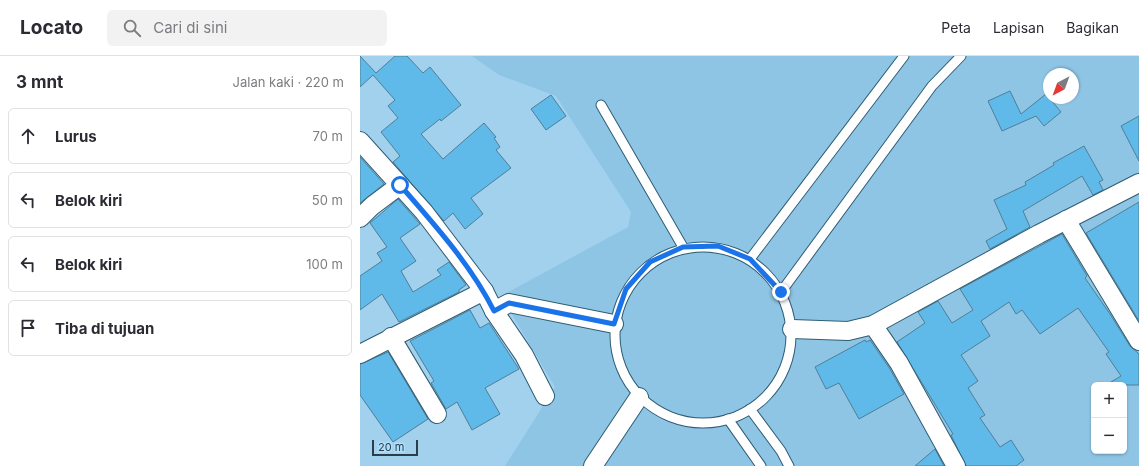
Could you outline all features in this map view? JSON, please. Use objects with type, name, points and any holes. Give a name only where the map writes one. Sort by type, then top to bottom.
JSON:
[{"type":"street","points":[[360,141],[424,212],[484,291],[494,311],[524,355],[545,396]]},
{"type":"street","points":[[792,329],[848,331],[873,325],[1066,220],[1139,183]]},
{"type":"street","points":[[360,218],[400,185]]},
{"type":"street","points":[[1066,220],[1139,341]]},
{"type":"street","points":[[360,354],[484,291]]},
{"type":"street","points":[[494,311],[509,303],[614,324]]},
{"type":"street","points":[[873,325],[899,363],[956,466]]},
{"type":"street","points":[[391,337],[437,414]]},
{"type":"street","points":[[593,466],[638,397]]},
{"type":"lane","points":[[750,259],[904,56]]},
{"type":"lane","points":[[781,292],[932,86],[961,56]]},
{"type":"lane","points":[[601,105],[683,247]]},
{"type":"lane","points":[[718,246],[750,259],[781,292],[792,329],[788,365],[769,396],[750,409],[728,419],[704,424],[668,417],[638,397],[618,363],[614,324],[626,289],[650,262],[683,247],[718,246]]},
{"type":"lane","points":[[750,409],[781,451],[789,466]]},
{"type":"lane","points":[[728,419],[761,466]]},
{"type":"shaded area","points":[[472,56],[1139,56],[1139,466],[505,466],[555,387],[501,296],[628,227],[631,212],[556,96],[499,75]]},
{"type":"building","points":[[360,56],[376,73],[395,56],[407,56],[423,73],[430,67],[461,105],[441,121],[440,119],[421,134],[443,159],[484,123],[496,137],[494,138],[500,147],[496,150],[511,168],[471,198],[483,214],[465,229],[453,213],[444,221],[393,162],[400,156],[381,132],[398,118],[388,106],[395,100],[373,75],[360,87]]},
{"type":"building","points":[[1010,91],[1021,114],[1043,96],[1043,104],[1054,104],[1061,112],[1044,126],[1036,116],[1002,131],[988,101]]},
{"type":"building","points":[[551,95],[566,116],[546,130],[531,109]]},
{"type":"building","points":[[1139,116],[1139,161],[1121,126]]},
{"type":"building","points":[[1084,146],[1103,180],[1099,182],[1103,190],[1093,195],[1082,176],[1023,211],[1030,227],[990,249],[986,241],[1007,229],[994,200],[1026,185],[1025,182],[1054,165],[1053,163]]},
{"type":"building","points":[[360,157],[384,184],[360,203]]},
{"type":"building","points":[[398,199],[420,224],[400,238],[416,261],[401,271],[413,292],[441,275],[437,270],[449,262],[466,285],[459,290],[459,292],[399,322],[382,294],[360,310],[360,276],[382,261],[377,253],[387,247],[370,223]]},
{"type":"building","points":[[1139,202],[1139,321],[1086,233]]},
{"type":"building","points":[[1062,234],[1087,276],[1085,278],[1130,346],[1139,354],[1139,385],[1127,385],[1127,382],[1111,382],[1121,376],[1106,354],[1109,352],[1078,308],[1040,334],[1022,310],[1016,314],[1009,302],[981,321],[990,336],[961,355],[978,381],[968,388],[985,415],[980,418],[1000,447],[1011,440],[1024,460],[1016,466],[966,466],[951,435],[953,434],[897,342],[925,323],[918,312],[938,301],[952,323],[973,310],[960,289]]},
{"type":"building","points":[[470,310],[480,328],[489,323],[519,369],[485,388],[500,414],[472,430],[457,402],[446,409],[431,383],[434,381],[410,341]]},
{"type":"building","points":[[865,340],[866,342],[870,340],[890,369],[904,394],[859,419],[839,383],[826,389],[815,367]]},
{"type":"building","points":[[388,352],[428,419],[393,442],[360,395],[360,364]]},
{"type":"building","points":[[935,449],[944,466],[915,466]]},
{"type":"route","points":[[400,185],[424,212],[456,253],[484,291],[494,311],[509,303],[614,324],[626,289],[650,262],[683,247],[718,246],[750,259],[781,292]]}]
